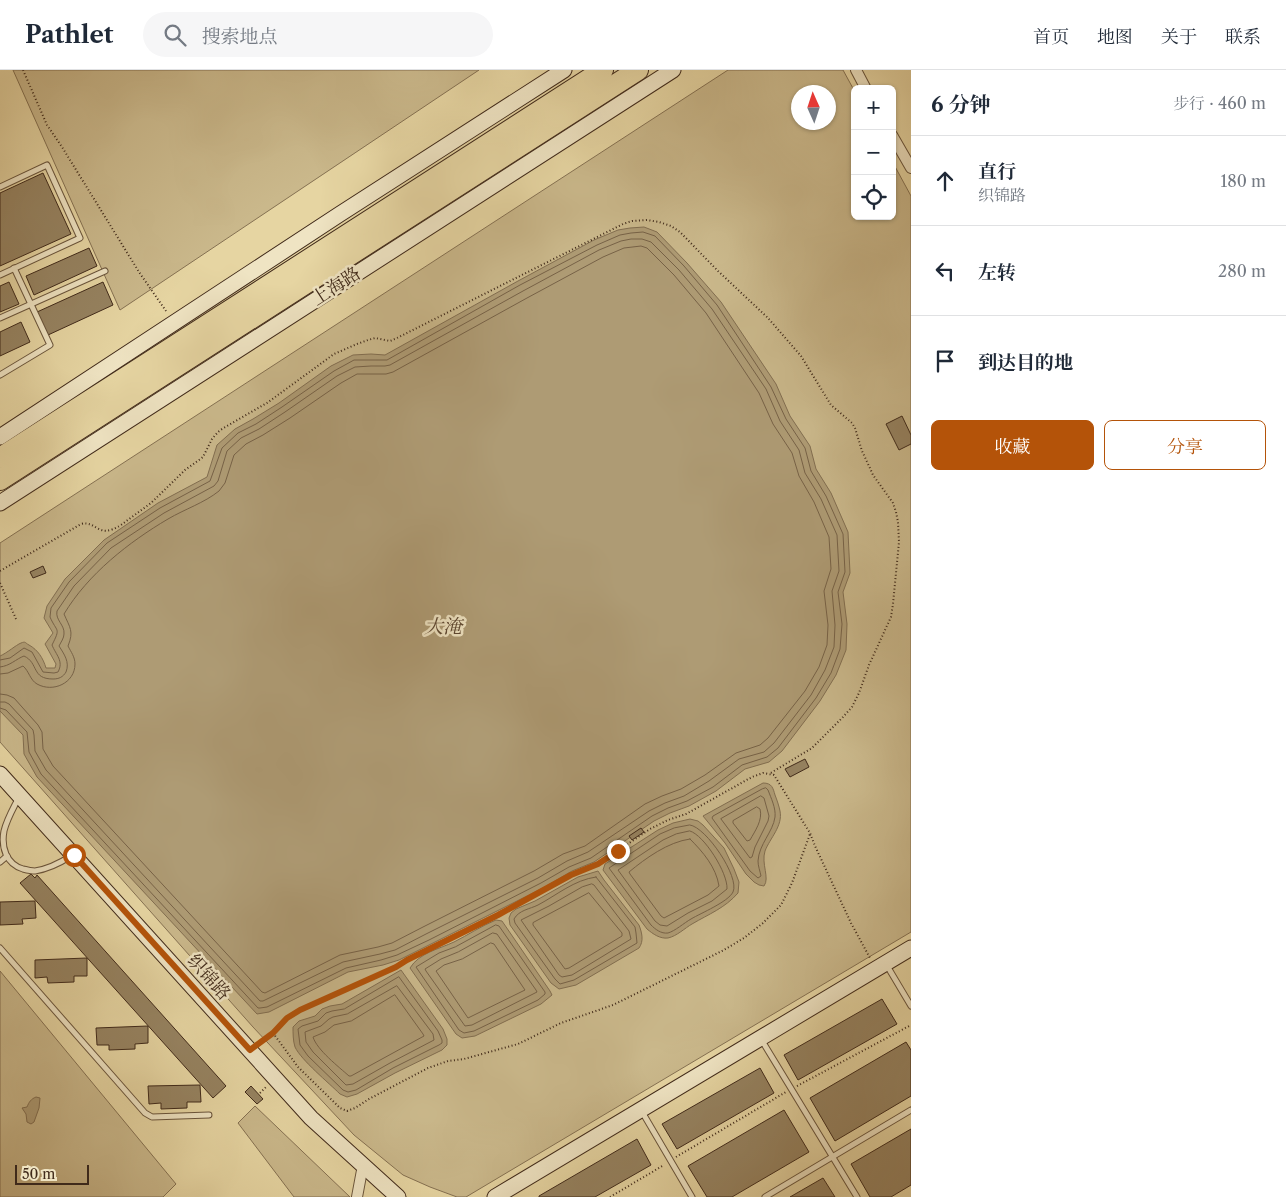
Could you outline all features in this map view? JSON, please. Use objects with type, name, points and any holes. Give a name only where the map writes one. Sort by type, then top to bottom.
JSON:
[{"type":"highway","name":"上海路","points":[[0,480],[92,410],[603,70]]},
{"type":"highway","name":"上海路","points":[[0,458],[92,410],[638,70]]},
{"type":"main road","points":[[0,437],[332,219],[564,70]]},
{"type":"main road","name":"上海路","points":[[0,503],[673,70]]},
{"type":"main road","name":"织锦路","points":[[0,774],[311,1118],[398,1197]]},
{"type":"main road","points":[[495,1197],[911,948]]},
{"type":"street","points":[[856,70],[864,85]]},
{"type":"street","points":[[896,142],[911,168]]},
{"type":"street","points":[[358,1197],[364,1165]]},
{"type":"lane","points":[[0,187],[47,165],[80,238],[0,275]]},
{"type":"lane","points":[[0,375],[50,345],[14,268]]},
{"type":"lane","points":[[0,318],[104,270]]},
{"type":"lane","points":[[20,796],[4,830],[3,844],[5,853],[13,863],[20,868],[33,871],[53,866],[74,855]]},
{"type":"lane","points":[[0,862],[7,856]]},
{"type":"lane","points":[[0,948],[148,1115],[152,1117],[208,1115]]},
{"type":"lane","points":[[881,966],[911,1006]]},
{"type":"lane","points":[[761,1038],[858,1197]]},
{"type":"lane","points":[[641,1110],[692,1197]]},
{"type":"lane","points":[[765,1197],[911,1110]]},
{"type":"path","points":[[23,70],[47,125],[139,272],[166,311]]},
{"type":"path","points":[[0,571],[81,524],[86,523],[101,531],[116,528],[151,503],[185,470],[199,460],[218,432],[267,403],[334,354],[375,338],[390,341],[397,338],[622,224],[641,220],[659,222],[671,226],[680,232],[768,318],[801,356],[831,405],[848,418],[855,428],[865,459],[873,475],[893,502],[898,522],[899,542],[891,617],[886,631],[868,665],[852,707],[812,748],[769,774]]},
{"type":"path","points":[[0,583],[16,619]]},
{"type":"path","points":[[250,1050],[273,1033],[287,1018],[300,1010],[396,967],[571,875],[598,864],[650,829],[686,814],[752,777],[763,773],[774,775],[810,832],[851,923],[881,966]]},
{"type":"path","points":[[273,1033],[298,1067],[340,1108],[347,1111],[428,1068],[448,1061],[464,1059],[518,1044],[561,1023],[613,1005],[744,938],[781,905],[792,883],[810,832]]},
{"type":"path","points":[[610,1197],[792,1089],[911,1025]]},
{"type":"shaded area","points":[[13,70],[479,70],[120,310]]},
{"type":"shaded area","points":[[728,70],[843,70],[851,85],[851,220],[896,220],[896,168],[911,196],[911,932],[466,1197],[457,1197],[403,1175],[354,1135],[253,1027],[0,742],[0,543]]},
{"type":"shaded area","points":[[0,971],[176,1184],[163,1197],[0,1197]]},
{"type":"shaded area","points":[[255,1106],[350,1197],[294,1197],[238,1123]]},
{"type":"water","name":"大淹","points":[[644,227],[657,232],[721,302],[776,384],[790,416],[810,446],[816,469],[831,493],[848,532],[850,573],[843,592],[847,624],[846,650],[836,675],[820,701],[782,751],[769,762],[745,769],[716,791],[689,806],[654,821],[594,862],[572,871],[543,888],[399,960],[348,972],[269,1012],[257,1014],[37,777],[24,754],[23,735],[0,711],[0,656],[25,642],[38,652],[46,668],[55,668],[56,664],[45,644],[53,633],[44,618],[47,606],[65,579],[104,540],[158,503],[207,477],[217,445],[235,429],[279,403],[331,366],[353,355],[385,355],[594,240],[618,230]]},
{"type":"water","points":[[763,783],[773,788],[780,816],[778,827],[765,851],[766,883],[764,886],[754,882],[746,874],[725,843],[703,816]]},
{"type":"water","points":[[690,819],[698,821],[703,825],[724,848],[739,882],[738,893],[722,907],[678,934],[662,938],[647,929],[603,870],[605,864],[658,830],[673,823]]},
{"type":"water","points":[[598,871],[639,925],[642,943],[639,948],[576,985],[559,989],[551,983],[510,925],[509,918],[516,909],[535,901],[578,877]]},
{"type":"water","points":[[496,920],[502,921],[552,995],[541,1004],[475,1036],[462,1038],[456,1034],[410,968],[424,955]]},
{"type":"water","points":[[401,970],[443,1029],[447,1045],[442,1050],[357,1094],[347,1097],[340,1094],[298,1052],[294,1045],[293,1027],[299,1021],[315,1016],[322,1009],[342,1004]]},
{"type":"water","points":[[36,1097],[40,1098],[39,1108],[34,1122],[31,1124],[27,1122],[26,1114],[22,1108],[27,1107],[30,1101]]},
{"type":"building","points":[[43,173],[71,234],[0,266],[0,193]]},
{"type":"building","points":[[89,248],[97,266],[34,295],[26,276]]},
{"type":"building","points":[[9,282],[19,304],[0,312],[0,286]]},
{"type":"building","points":[[103,282],[113,305],[48,335],[37,312]]},
{"type":"building","points":[[21,322],[30,342],[0,356],[0,332]]},
{"type":"building","points":[[902,416],[911,435],[911,444],[899,450],[886,424]]},
{"type":"building","points":[[43,566],[46,573],[33,578],[30,572]]},
{"type":"building","points":[[805,759],[809,767],[790,777],[785,769]]},
{"type":"building","points":[[641,828],[644,832],[632,840],[629,836]]},
{"type":"building","points":[[31,874],[35,878],[37,875],[226,1086],[213,1098],[20,883]]},
{"type":"building","points":[[35,901],[36,918],[22,919],[23,924],[0,925],[0,902]]},
{"type":"building","points":[[87,958],[87,976],[74,976],[74,982],[48,983],[47,977],[35,978],[35,960]]},
{"type":"building","points":[[882,999],[897,1024],[798,1080],[784,1055]]},
{"type":"building","points":[[148,1026],[148,1043],[135,1044],[135,1049],[109,1050],[109,1045],[97,1045],[96,1028]]},
{"type":"building","points":[[906,1042],[911,1050],[911,1096],[835,1141],[810,1098]]},
{"type":"building","points":[[760,1068],[774,1093],[677,1149],[662,1124]]},
{"type":"building","points":[[200,1085],[201,1102],[187,1102],[187,1108],[161,1109],[161,1103],[149,1104],[148,1086]]},
{"type":"building","points":[[251,1086],[263,1099],[257,1104],[245,1092]]},
{"type":"building","points":[[784,1110],[809,1152],[732,1197],[707,1197],[688,1166]]},
{"type":"building","points":[[911,1129],[911,1185],[891,1197],[870,1197],[851,1164]]},
{"type":"building","points":[[637,1139],[651,1165],[595,1197],[539,1197],[539,1196]]},
{"type":"building","points":[[823,1178],[835,1197],[790,1197]]},
{"type":"route","points":[[74,855],[250,1050],[273,1033],[287,1018],[300,1010],[396,967],[571,875],[598,864],[618,851]]}]
